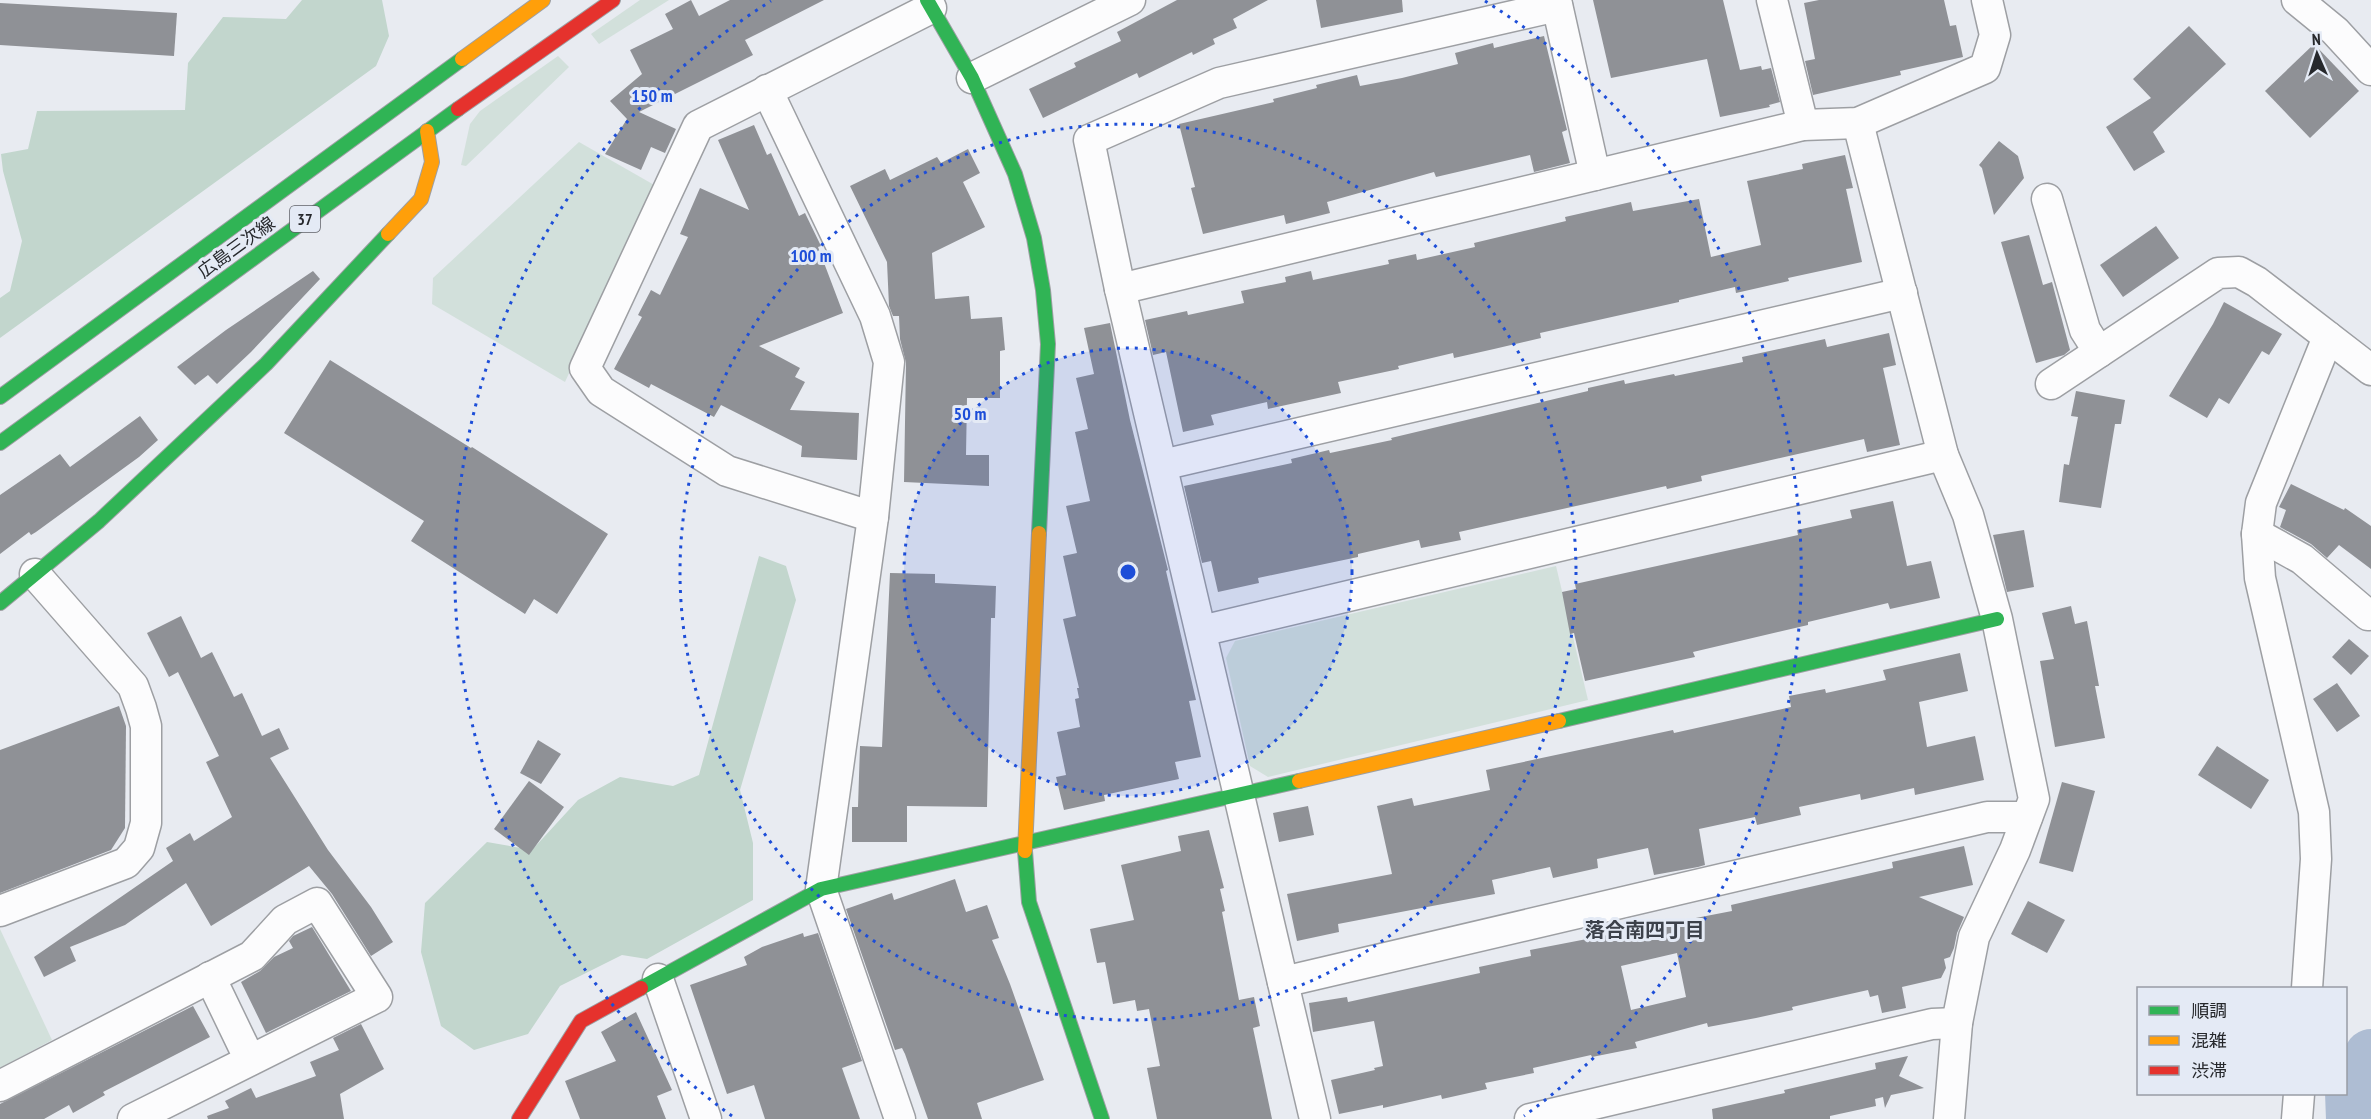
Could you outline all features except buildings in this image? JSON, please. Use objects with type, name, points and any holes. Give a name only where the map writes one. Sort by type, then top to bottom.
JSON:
[{"type":"street","name":"広島三次線","points":[[0,397],[543,0]]},
{"type":"street","name":"広島三次線","points":[[0,443],[427,131],[613,0]]},
{"type":"street","points":[[972,78],[1130,0]]},
{"type":"street","points":[[1772,0],[1803,125]]},
{"type":"street","points":[[1120,289],[1803,125],[1858,123],[1985,69],[1995,35],[1987,0]]},
{"type":"street","points":[[2297,0],[2335,31],[2371,70]]},
{"type":"street","points":[[1315,1119],[1120,289],[1089,140],[1219,83],[1557,3],[1595,175]]},
{"type":"street","points":[[873,517],[727,471],[601,391],[585,368],[698,126],[929,4],[972,78],[1015,174],[1034,238],[1043,290],[1048,344],[1025,844],[1029,902],[1102,1119]]},
{"type":"street","points":[[767,90],[875,316],[889,362],[873,517],[821,889],[900,1119]]},
{"type":"street","points":[[1858,123],[1943,455],[1968,515],[1997,619],[2034,799],[2015,850],[1974,937],[1957,1023],[1949,1119]]},
{"type":"street","points":[[0,603],[99,521],[266,364],[421,199],[432,162],[427,131]]},
{"type":"street","points":[[2047,199],[2085,330],[2098,352]]},
{"type":"street","points":[[2051,384],[2218,273],[2239,272],[2257,282],[2371,370]]},
{"type":"street","points":[[1162,465],[1902,293]]},
{"type":"street","points":[[2307,987],[2316,859],[2314,812],[2260,578],[2257,534],[2261,503],[2328,337]]},
{"type":"street","points":[[1201,631],[1943,455]]},
{"type":"street","points":[[2257,534],[2302,559],[2368,615]]},
{"type":"street","points":[[0,911],[126,863],[139,848],[146,823],[146,726],[133,686],[35,574]]},
{"type":"street","points":[[519,1119],[581,1021],[821,889],[1240,795],[1997,619]]},
{"type":"street","points":[[1283,982],[1987,816],[2027,817]]},
{"type":"street","points":[[0,1086],[252,956],[285,920],[317,903],[377,996],[133,1119]]},
{"type":"street","points":[[210,977],[250,1060]]},
{"type":"street","points":[[658,979],[706,1119]]},
{"type":"street","points":[[1530,1119],[1932,1024],[1957,1023]]},
{"type":"street","points":[[2296,1119],[2299,1095]]},
{"type":"shaded area","points":[[640,0],[669,0],[599,44],[591,34]]},
{"type":"shaded area","points":[[558,56],[569,67],[466,166],[461,165],[470,124],[480,111]]},
{"type":"shaded area","points":[[579,142],[656,186],[565,382],[432,304],[433,278]]},
{"type":"shaded area","points":[[1556,566],[1588,700],[1268,777],[1250,766],[1226,658],[1235,641]]},
{"type":"shaded area","points":[[0,929],[52,1040],[0,1068]]},
{"type":"green space","points":[[302,0],[382,0],[389,36],[376,66],[0,338],[0,298],[10,291],[22,241],[3,171],[1,154],[28,149],[37,111],[185,110],[188,63],[223,17],[286,19]]},
{"type":"green space","points":[[759,556],[786,566],[796,600],[740,790],[753,843],[753,900],[647,959],[622,955],[560,986],[528,1034],[474,1050],[441,1026],[421,952],[425,903],[487,842],[532,850],[578,800],[620,777],[673,786],[699,775]]},
{"type":"waterway","points":[[2353,1119],[2352,1092],[2371,1056]]},
{"type":"traffic: fast","points":[[927,0],[972,78],[1015,174],[1034,238],[1043,290],[1048,344],[1039,533]]},
{"type":"traffic: fast","points":[[0,397],[462,59]]},
{"type":"traffic: fast","points":[[0,443],[458,109]]},
{"type":"traffic: fast","points":[[0,603],[99,521],[266,364],[388,234]]},
{"type":"traffic: fast","points":[[1559,721],[1997,619]]},
{"type":"traffic: fast","points":[[641,988],[821,889],[1299,781]]},
{"type":"traffic: fast","points":[[1025,851],[1029,902],[1102,1119]]},
{"type":"traffic: slow","points":[[462,59],[543,0]]},
{"type":"traffic: slow","points":[[388,234],[421,199],[432,162],[427,131]]},
{"type":"traffic: slow","points":[[1025,851],[1039,533]]},
{"type":"traffic: slow","points":[[1299,781],[1559,721]]},
{"type":"traffic: jam","points":[[458,109],[613,0]]},
{"type":"traffic: jam","points":[[519,1119],[581,1021],[641,988]]},
{"type":"district","name":"落合南四丁目","points":[[1645,930]]}]
